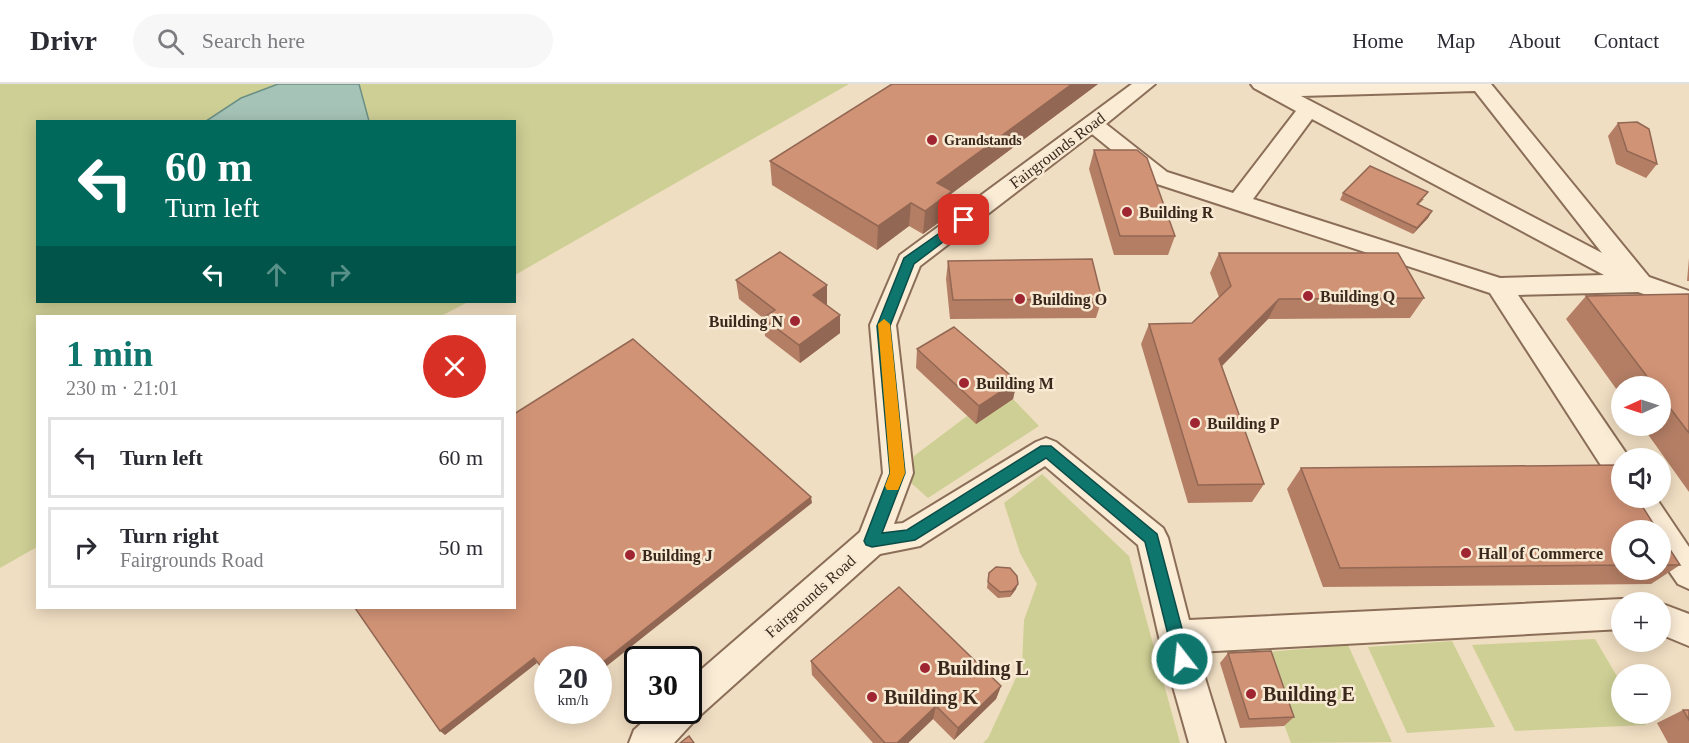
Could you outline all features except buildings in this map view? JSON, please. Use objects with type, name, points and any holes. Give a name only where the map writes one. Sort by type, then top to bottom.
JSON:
[{"type":"street","name":"Fairgrounds Road","points":[[702,693],[872,541],[898,473],[883,326],[909,261],[1144,84]]},
{"type":"street","points":[[1268,88],[1480,84],[1640,283]]},
{"type":"street","points":[[1268,88],[1640,283],[1689,301]]},
{"type":"street","points":[[1237,204],[1309,109]]},
{"type":"street","points":[[1092,123],[1159,177],[1499,287],[1640,283]]},
{"type":"street","points":[[1499,287],[1611,455]]},
{"type":"street","points":[[872,541],[909,536],[1046,450],[1152,538],[1176,638],[1207,743]]},
{"type":"street","points":[[1646,508],[1689,574]]},
{"type":"street","points":[[1176,638],[1611,615]]},
{"type":"street","points":[[1671,623],[1689,630]]},
{"type":"street","points":[[647,743],[668,724]]},
{"type":"green space","points":[[0,84],[849,84],[516,274],[516,120],[36,120],[36,303],[466,303],[443,315],[36,315],[36,548],[0,568]]},
{"type":"green space","points":[[1013,399],[1039,426],[928,498],[910,482],[914,456],[967,416],[976,423]]},
{"type":"green space","points":[[1042,474],[1129,556],[1180,743],[983,743],[988,738],[1022,665],[1024,620],[1037,584],[1020,553],[1004,503]]},
{"type":"green space","points":[[1595,639],[1611,666],[1611,724],[1646,725],[1515,731],[1472,645]]},
{"type":"green space","points":[[1452,641],[1495,727],[1407,733],[1368,647]]},
{"type":"green space","points":[[1348,645],[1392,742],[1291,743],[1257,653]]},
{"type":"shaded area","points":[[278,84],[359,84],[369,120],[208,120],[241,98]]},
{"type":"slow traffic","points":[[884,324],[898,473],[893,486]]},
{"type":"place","name":"Grandstands","points":[[932,140]]},
{"type":"place","name":"Building R","points":[[1127,212]]},
{"type":"place","name":"Building Q","points":[[1308,296]]},
{"type":"place","name":"Building O","points":[[1020,299]]},
{"type":"place","name":"Building N","points":[[795,321]]},
{"type":"place","name":"Building M","points":[[964,383]]},
{"type":"place","name":"Building P","points":[[1195,423]]},
{"type":"place","name":"Hall of Commerce","points":[[1466,553]]},
{"type":"place","name":"Building J","points":[[630,555]]},
{"type":"place","name":"Building L","points":[[925,668]]},
{"type":"place","name":"Building E","points":[[1251,694]]},
{"type":"place","name":"Building K","points":[[872,697]]},
{"type":"route","points":[[964,220],[909,261],[883,326],[898,473],[872,541],[909,536],[1046,450],[1152,538],[1182,659]]}]
